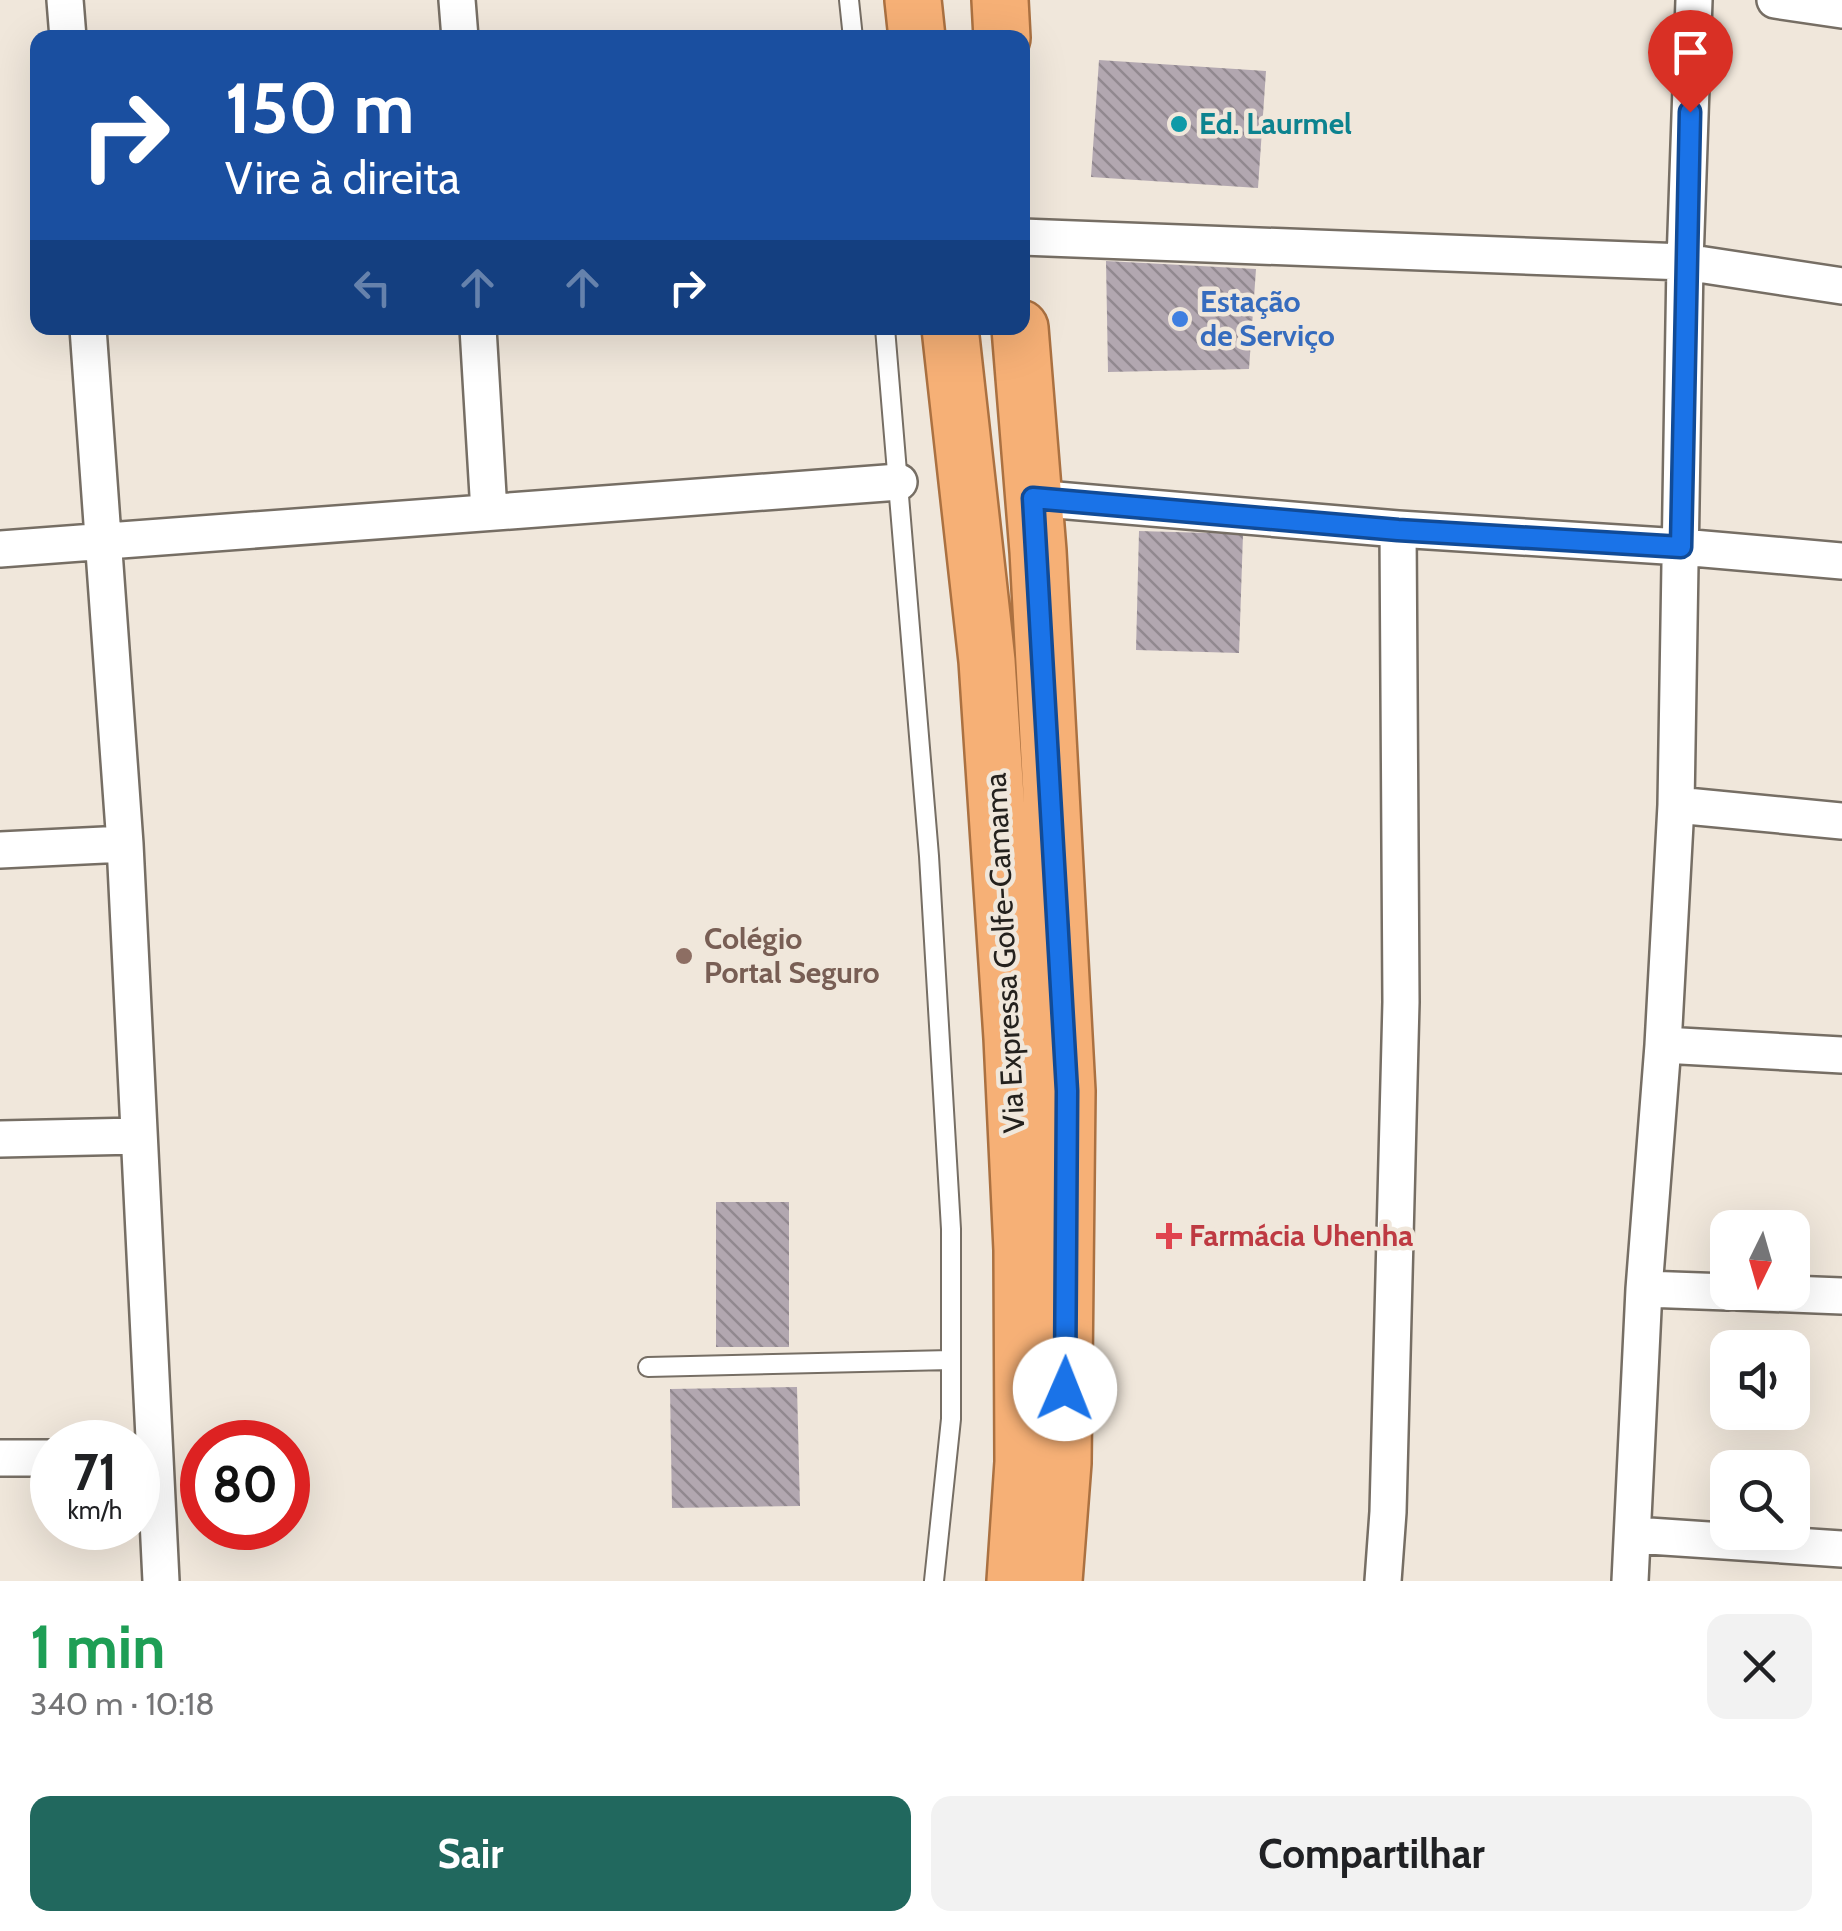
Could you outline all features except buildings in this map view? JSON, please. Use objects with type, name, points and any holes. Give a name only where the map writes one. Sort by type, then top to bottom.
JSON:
[{"type":"highway","points":[[913,0],[916,30]]},
{"type":"highway","points":[[1000,0],[1002,30]]},
{"type":"highway","name":"Via Expressa Golfe-Camama","points":[[951,335],[987,661],[1012,1038],[1022,1250],[1023,1462],[1015,1581]]},
{"type":"highway","name":"Via Expressa Golfe-Camama","points":[[1021,335],[1067,1091],[1063,1463],[1054,1581]]},
{"type":"street","points":[[66,0],[68,30]]},
{"type":"street","points":[[458,0],[460,30]]},
{"type":"street","points":[[1630,1581],[1644,1289],[1676,806],[1685,262],[1694,0]]},
{"type":"street","points":[[1775,0],[1842,10]]},
{"type":"street","points":[[1030,237],[1685,262],[1842,286]]},
{"type":"street","points":[[88,335],[124,844],[146,1420]]},
{"type":"street","points":[[478,335],[490,512]]},
{"type":"street","points":[[0,549],[900,482]]},
{"type":"street","points":[[1033,498],[1398,530],[1842,561]]},
{"type":"street","points":[[1383,1581],[1401,1002],[1398,530]]},
{"type":"street","points":[[1676,806],[1842,821]]},
{"type":"street","points":[[0,850],[124,844]]},
{"type":"street","points":[[1663,1045],[1842,1054]]},
{"type":"street","points":[[0,1140],[138,1136]]},
{"type":"street","points":[[1644,1289],[1710,1291]]},
{"type":"street","points":[[1810,1295],[1842,1296]]},
{"type":"street","points":[[0,1458],[30,1458]]},
{"type":"street","points":[[1634,1535],[1842,1549]]},
{"type":"street","points":[[158,1550],[161,1581]]},
{"type":"lane","points":[[849,0],[852,30]]},
{"type":"lane","points":[[886,335],[928,856],[952,1229],[951,1419],[934,1581]]},
{"type":"lane","points":[[648,1367],[951,1360]]},
{"type":"place","name":"Ed. Laurmel","points":[[1179,124]]},
{"type":"place","name":"Estação de Serviço","points":[[1180,319]]},
{"type":"place","name":"Colégio Portal Seguro","points":[[684,956]]},
{"type":"place","name":"Farmácia Uhenha","points":[[1169,1236]]},
{"type":"route","points":[[1065,1389],[1067,1091],[1033,498],[1398,530],[1681,547],[1690,112]]}]
